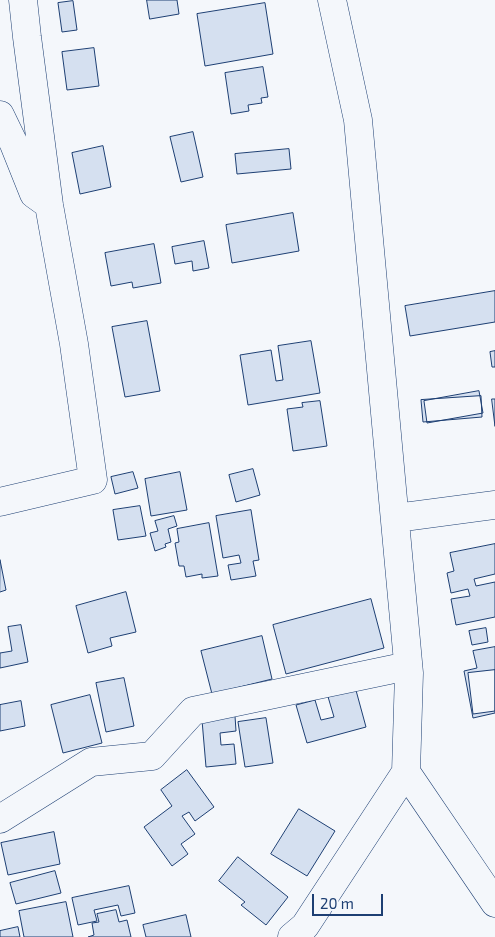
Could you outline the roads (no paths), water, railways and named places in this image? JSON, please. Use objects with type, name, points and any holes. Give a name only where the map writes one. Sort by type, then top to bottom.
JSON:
[{"type":"street","points":[[0,502],[93,480],[74,344],[50,205],[23,0]]},
{"type":"street","points":[[292,937],[305,926],[406,772],[408,666],[396,518],[358,120],[332,0]]},
{"type":"street","points":[[0,115],[34,194],[50,205]]},
{"type":"street","points":[[396,518],[495,505]]},
{"type":"street","points":[[0,819],[92,762],[152,756],[193,712],[408,666]]},
{"type":"street","points":[[406,772],[495,903]]}]
